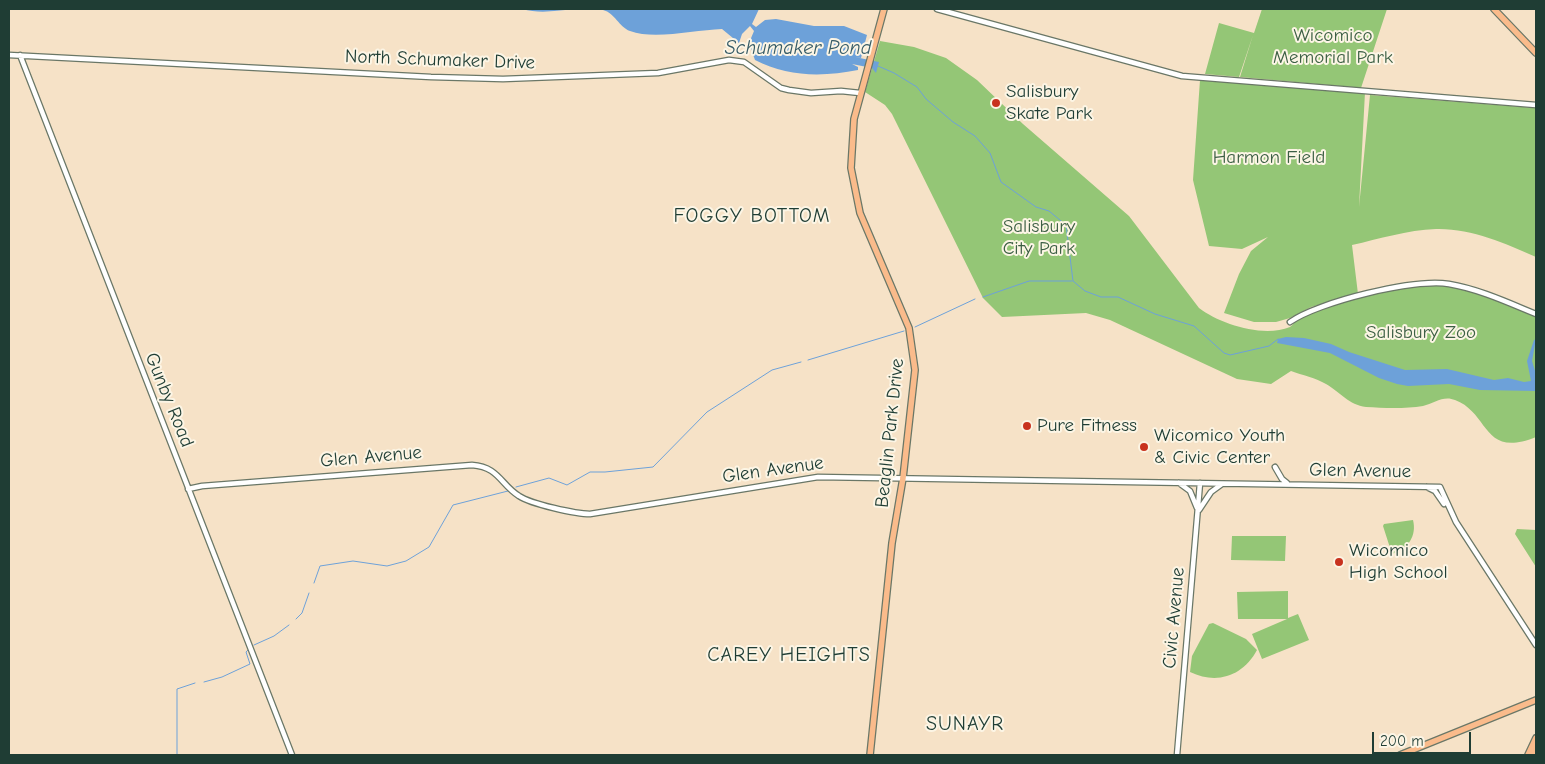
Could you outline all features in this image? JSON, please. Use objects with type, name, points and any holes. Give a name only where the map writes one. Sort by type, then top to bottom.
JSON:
[{"type":"main road","name":"Beaglin Park Drive","points":[[870,755],[892,543],[903,478],[915,370],[914,352],[904,316],[867,232],[856,201],[851,168],[851,142],[860,93],[884,9]]},
{"type":"main road","points":[[1494,9],[1536,53]]},
{"type":"main road","points":[[1400,755],[1536,700]]},
{"type":"main road","points":[[1532,753],[1536,738]]},
{"type":"street","points":[[937,9],[1182,76],[1536,105]]},
{"type":"street","name":"North Schumaker Drive","points":[[9,55],[495,79],[658,73],[738,60],[752,66],[781,88],[811,93],[849,91],[860,93]]},
{"type":"street","name":"Gunby Road","points":[[20,56],[292,755]]},
{"type":"street","points":[[1290,322],[1304,313],[1329,304],[1406,286],[1434,283],[1463,288],[1536,314]]},
{"type":"street","name":"Glen Avenue","points":[[188,489],[202,486],[472,465],[495,472],[522,498],[577,513],[590,514],[805,478],[1440,487],[1448,509]]},
{"type":"street","points":[[1276,467],[1282,479],[1291,485]]},
{"type":"street","points":[[1178,482],[1190,491],[1198,511]]},
{"type":"street","name":"Civic Avenue","points":[[1177,755],[1200,483]]},
{"type":"street","points":[[1198,511],[1211,492],[1223,483]]},
{"type":"street","points":[[1425,487],[1435,491],[1448,509],[1536,645]]},
{"type":"green space","name":"Wicomico Memorial Park","points":[[1262,9],[1387,9],[1361,88],[1240,77],[1253,35],[1239,77],[1205,74],[1219,23],[1254,33]]},
{"type":"green space","name":"Salisbury City Park","points":[[880,41],[914,47],[946,58],[977,80],[1023,124],[1129,216],[1199,308],[1218,319],[1242,328],[1267,331],[1279,330],[1290,327],[1310,312],[1385,291],[1423,285],[1438,285],[1467,290],[1536,317],[1536,437],[1518,442],[1505,442],[1488,432],[1475,414],[1466,406],[1447,398],[1416,407],[1366,407],[1355,404],[1322,382],[1291,371],[1271,384],[1237,379],[1110,320],[1086,313],[1002,317],[983,298],[892,114],[885,105],[865,92]]},
{"type":"green space","name":"Harmon Field","points":[[1200,80],[1365,92],[1359,207],[1370,95],[1536,108],[1536,257],[1500,242],[1462,231],[1436,229],[1404,233],[1352,245],[1358,294],[1311,307],[1290,318],[1276,322],[1254,322],[1224,313],[1239,274],[1251,251],[1268,237],[1242,249],[1209,246],[1193,180]]},
{"type":"green space","points":[[1413,520],[1414,531],[1410,541],[1403,549],[1392,554],[1384,524]]},
{"type":"green space","points":[[1517,529],[1536,530],[1536,567],[1515,534]]},
{"type":"green space","points":[[1232,536],[1286,536],[1285,561],[1231,560]]},
{"type":"green space","points":[[1288,591],[1288,618],[1298,614],[1309,640],[1262,659],[1252,634],[1287,619],[1238,619],[1237,592]]},
{"type":"green space","points":[[1213,623],[1246,639],[1257,650],[1251,659],[1237,672],[1219,678],[1200,676],[1190,672],[1192,656],[1209,624]]},
{"type":"water","points":[[522,9],[575,9],[543,12]]},
{"type":"water","name":"Schumaker Pond","points":[[596,9],[759,9],[752,24],[756,27],[765,20],[776,19],[814,26],[844,26],[867,35],[861,58],[855,57],[879,62],[876,73],[872,68],[852,64],[858,67],[858,70],[832,74],[805,74],[780,70],[755,60],[749,43],[754,31],[750,26],[742,34],[739,43],[722,29],[663,35],[640,34],[626,29],[611,14]]},
{"type":"water","points":[[1286,337],[1304,338],[1331,344],[1349,352],[1405,370],[1447,369],[1494,380],[1508,378],[1524,382],[1531,381],[1527,361],[1536,339],[1532,361],[1536,374],[1536,391],[1480,390],[1449,384],[1408,386],[1397,384],[1379,378],[1330,353],[1277,343],[1278,339]]},
{"type":"waterway","points":[[878,66],[917,87],[926,99],[953,122],[975,136],[990,153],[1001,182],[1036,207],[1049,211],[1066,225],[1073,281],[1085,291],[1101,297],[1118,297],[1155,314],[1194,326],[1224,353],[1230,355],[1269,346],[1278,339]]},
{"type":"waterway","points":[[983,297],[1029,281],[1072,281]]},
{"type":"waterway","points":[[915,327],[975,299]]},
{"type":"waterway","points":[[808,360],[904,331]]},
{"type":"waterway","points":[[516,487],[549,478],[567,485],[590,472],[653,467],[707,412],[772,370],[801,362]]},
{"type":"waterway","points":[[314,583],[320,566],[353,561],[387,566],[406,561],[429,547],[453,505],[508,491]]},
{"type":"waterway","points":[[296,619],[302,613],[309,593]]},
{"type":"waterway","points":[[254,645],[274,636],[289,625]]},
{"type":"waterway","points":[[204,682],[222,677],[250,664],[246,652],[248,650]]},
{"type":"waterway","points":[[177,755],[177,689],[195,683]]},
{"type":"place","name":"Salisbury Skate Park","points":[[996,103]]},
{"type":"place","name":"Pure Fitness","points":[[1027,426]]},
{"type":"place","name":"Wicomico Youth & Civic Center","points":[[1144,447]]},
{"type":"place","name":"Wicomico High School","points":[[1339,562]]},
{"type":"district","name":"FOGGY BOTTOM","points":[[752,216]]},
{"type":"district","name":"CAREY HEIGHTS","points":[[789,655]]},
{"type":"district","name":"SUNAYR","points":[[965,724]]},
{"type":"park label","name":"Salisbury Zoo","points":[[1421,333]]}]
